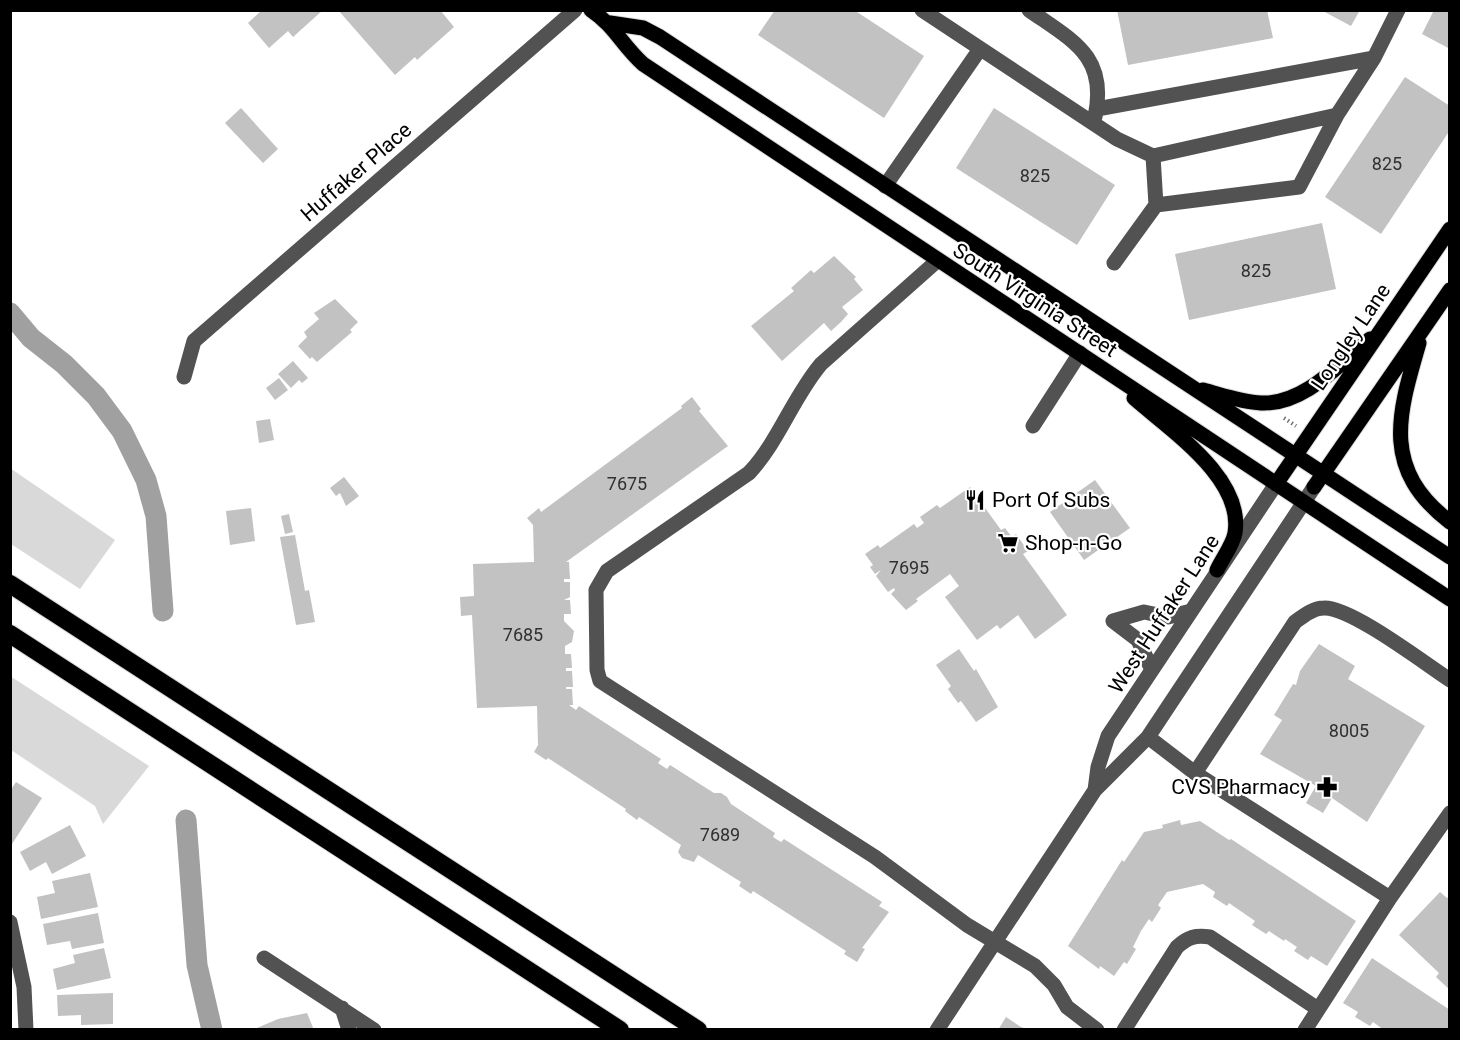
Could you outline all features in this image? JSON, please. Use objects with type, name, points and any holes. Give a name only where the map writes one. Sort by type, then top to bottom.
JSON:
[{"type":"highway","points":[[10,584],[698,1029]]},
{"type":"highway","points":[[10,634],[620,1029]]},
{"type":"main road","name":"South Virginia Street","points":[[591,10],[610,23],[624,47],[643,64],[1449,599]]},
{"type":"main road","name":"South Virginia Street","points":[[610,23],[643,28],[660,37],[1191,387],[1318,481],[1449,557]]},
{"type":"main road","name":"Longley Lane","points":[[1291,462],[1449,229]]},
{"type":"main road","points":[[1318,481],[1449,290]]},
{"type":"main road","points":[[1424,329],[1401,405],[1399,427],[1402,453],[1410,476],[1423,496],[1449,522]]},
{"type":"main road","points":[[1191,387],[1244,401],[1263,403],[1289,399],[1307,390],[1382,330]]},
{"type":"main road","points":[[1099,365],[1217,473],[1227,489],[1234,513],[1235,534],[1217,570]]},
{"type":"main road","name":"West Huffaker Lane","points":[[1276,484],[1291,462]]},
{"type":"street","name":"Huffaker Place","points":[[184,377],[194,341],[575,10]]},
{"type":"street","points":[[922,10],[980,50],[1096,117],[1117,139],[1152,156],[1337,115]]},
{"type":"street","points":[[1029,10],[1083,48],[1098,77],[1096,117]]},
{"type":"street","points":[[1156,205],[1299,187],[1337,115],[1374,58],[1398,10]]},
{"type":"street","points":[[885,186],[980,50]]},
{"type":"street","points":[[1096,117],[1374,58]]},
{"type":"street","points":[[1114,263],[1156,205],[1152,156]]},
{"type":"street","points":[[937,261],[821,364],[808,379],[764,457],[749,473],[607,571],[596,590],[597,670],[600,681],[875,856],[967,925],[996,941],[1045,974],[1067,1007],[1097,1029]]},
{"type":"street","points":[[1033,426],[1080,353]]},
{"type":"street","name":"West Huffaker Lane","points":[[938,1029],[1095,790],[1148,737],[1318,481]]},
{"type":"street","name":"West Huffaker Lane","points":[[1095,790],[1098,766],[1108,736],[1276,484]]},
{"type":"street","points":[[1196,773],[1295,622],[1309,612],[1323,608],[1345,612],[1449,680]]},
{"type":"street","points":[[1152,670],[1138,640],[1113,621],[1144,612],[1168,617],[1191,611]]},
{"type":"street","points":[[1148,737],[1196,773],[1390,898]]},
{"type":"street","points":[[1308,1028],[1390,898],[1449,813]]},
{"type":"street","points":[[10,922],[24,987],[26,1029]]},
{"type":"street","points":[[1124,1029],[1177,948],[1185,939],[1196,935],[1210,937],[1318,1009]]},
{"type":"street","points":[[264,958],[374,1029]]},
{"type":"street","points":[[342,1008],[349,1029]]},
{"type":"path","points":[[1282,417],[1296,426]]},
{"type":"shaded area","points":[[10,468],[115,540],[80,589],[11,544]]},
{"type":"shaded area","points":[[10,676],[149,766],[103,824],[95,806],[11,750]]},
{"type":"building","points":[[262,10],[323,10],[293,37],[288,31],[269,48],[248,23]]},
{"type":"building","points":[[338,10],[440,10],[454,27],[417,60],[415,57],[395,75]]},
{"type":"building","points":[[775,10],[854,10],[924,56],[884,118],[758,35]]},
{"type":"building","points":[[1117,10],[1267,10],[1273,38],[1128,65]]},
{"type":"building","points":[[1321,10],[1360,10],[1351,26]]},
{"type":"building","points":[[1434,10],[1450,10],[1450,49],[1422,34]]},
{"type":"building","points":[[1405,77],[1450,106],[1450,130],[1381,234],[1325,197]]},
{"type":"building","points":[[241,108],[278,149],[263,163],[225,123]]},
{"type":"building","points":[[994,108],[1115,185],[1077,245],[956,168]]},
{"type":"building","points":[[1322,223],[1336,289],[1189,320],[1175,254]]},
{"type":"building","points":[[834,256],[856,277],[854,279],[863,290],[842,307],[848,314],[831,331],[824,323],[782,361],[751,326],[794,291],[791,288],[811,270],[814,273]]},
{"type":"building","points":[[335,299],[358,322],[350,330],[352,332],[317,362],[312,357],[310,359],[298,346],[307,337],[304,332],[319,319],[314,313]]},
{"type":"building","points":[[293,361],[308,378],[302,383],[299,380],[291,388],[278,374]]},
{"type":"building","points":[[279,378],[288,390],[275,400],[266,388]]},
{"type":"building","points":[[692,397],[701,409],[699,411],[728,446],[566,562],[569,562],[570,579],[564,579],[564,582],[570,582],[570,597],[564,600],[570,600],[571,614],[564,614],[564,621],[574,631],[572,642],[565,646],[565,654],[571,654],[572,668],[566,668],[566,671],[572,671],[573,687],[566,687],[566,689],[572,689],[573,705],[569,705],[576,710],[579,706],[661,759],[658,763],[667,769],[670,765],[714,793],[721,793],[731,804],[775,833],[773,837],[781,842],[784,839],[882,902],[879,906],[889,912],[862,948],[865,949],[857,962],[844,954],[846,951],[753,891],[751,894],[739,886],[741,882],[698,855],[694,862],[682,858],[678,852],[681,845],[639,817],[637,820],[625,811],[626,809],[548,758],[546,760],[534,752],[538,745],[537,706],[477,708],[472,615],[461,616],[460,597],[474,596],[473,564],[534,562],[533,525],[527,518],[539,508],[541,512],[682,408],[681,406]]},
{"type":"building","points":[[270,419],[274,440],[259,443],[256,421]]},
{"type":"building","points":[[344,477],[359,496],[346,506],[340,493],[336,496],[330,488]]},
{"type":"building","points":[[1095,480],[1130,528],[1084,560],[1050,512]]},
{"type":"building","points":[[970,487],[1001,530],[1005,528],[1012,537],[1016,534],[1028,551],[1023,554],[1067,615],[1035,639],[1018,615],[1000,629],[997,625],[977,640],[945,597],[959,586],[950,574],[916,599],[918,601],[906,610],[891,594],[894,588],[888,592],[876,576],[881,570],[875,574],[870,567],[873,565],[865,554],[878,545],[880,548],[914,524],[917,528],[924,523],[920,517],[937,505],[940,508]]},
{"type":"building","points":[[251,508],[255,541],[230,545],[226,511]]},
{"type":"building","points":[[289,514],[293,532],[285,534],[281,516]]},
{"type":"building","points":[[295,535],[305,591],[309,590],[315,622],[296,625],[280,537]]},
{"type":"building","name":"CVS Pharmacy","points":[[1319,644],[1355,666],[1348,679],[1425,726],[1367,822],[1332,798],[1323,813],[1306,803],[1316,786],[1260,754],[1282,720],[1274,715],[1293,684],[1296,685],[1300,671]]},
{"type":"building","points":[[959,649],[974,671],[976,669],[998,707],[976,722],[961,701],[958,703],[948,689],[951,686],[936,665]]},
{"type":"building","points":[[16,782],[42,798],[12,844],[10,791]]},
{"type":"building","points":[[1180,820],[1181,825],[1200,821],[1356,921],[1327,966],[1311,956],[1308,960],[1294,951],[1297,947],[1285,939],[1284,941],[1269,931],[1266,934],[1252,925],[1255,921],[1229,903],[1227,906],[1213,897],[1215,892],[1203,884],[1167,892],[1158,905],[1161,908],[1152,922],[1149,919],[1141,931],[1133,947],[1136,949],[1127,964],[1124,962],[1114,976],[1100,966],[1099,969],[1068,946],[1122,860],[1124,862],[1144,832],[1163,828],[1162,825]]},
{"type":"building","points":[[70,825],[86,856],[52,874],[46,862],[30,871],[20,852]]},
{"type":"building","points":[[90,873],[98,907],[41,919],[37,897],[55,893],[52,881]]},
{"type":"building","points":[[1440,892],[1447,898],[1450,896],[1450,990],[1436,977],[1439,973],[1399,935]]},
{"type":"building","points":[[98,913],[104,943],[72,949],[70,941],[47,945],[43,924]]},
{"type":"building","points":[[104,948],[111,978],[57,990],[53,969],[75,963],[73,955]]},
{"type":"building","points":[[1372,958],[1450,1010],[1450,1030],[1384,1030],[1373,1022],[1370,1026],[1355,1017],[1358,1012],[1343,1003]]},
{"type":"building","points":[[113,993],[113,1024],[81,1025],[81,1015],[58,1016],[57,995]]},
{"type":"building","points":[[307,1013],[314,1030],[252,1030],[278,1019]]},
{"type":"building","points":[[1006,1017],[1021,1027],[1029,1030],[998,1030]]},
{"type":"waterway","points":[[10,313],[31,338],[64,364],[96,396],[122,431],[146,480],[156,516],[163,611]]},
{"type":"waterway","points":[[186,820],[197,965],[212,1030]]},
{"type":"place","name":"Port Of Subs","points":[[975,500]]},
{"type":"place","name":"Shop-n-Go","points":[[1008,543]]},
{"type":"place","name":"CVS Pharmacy","points":[[1327,787]]}]
